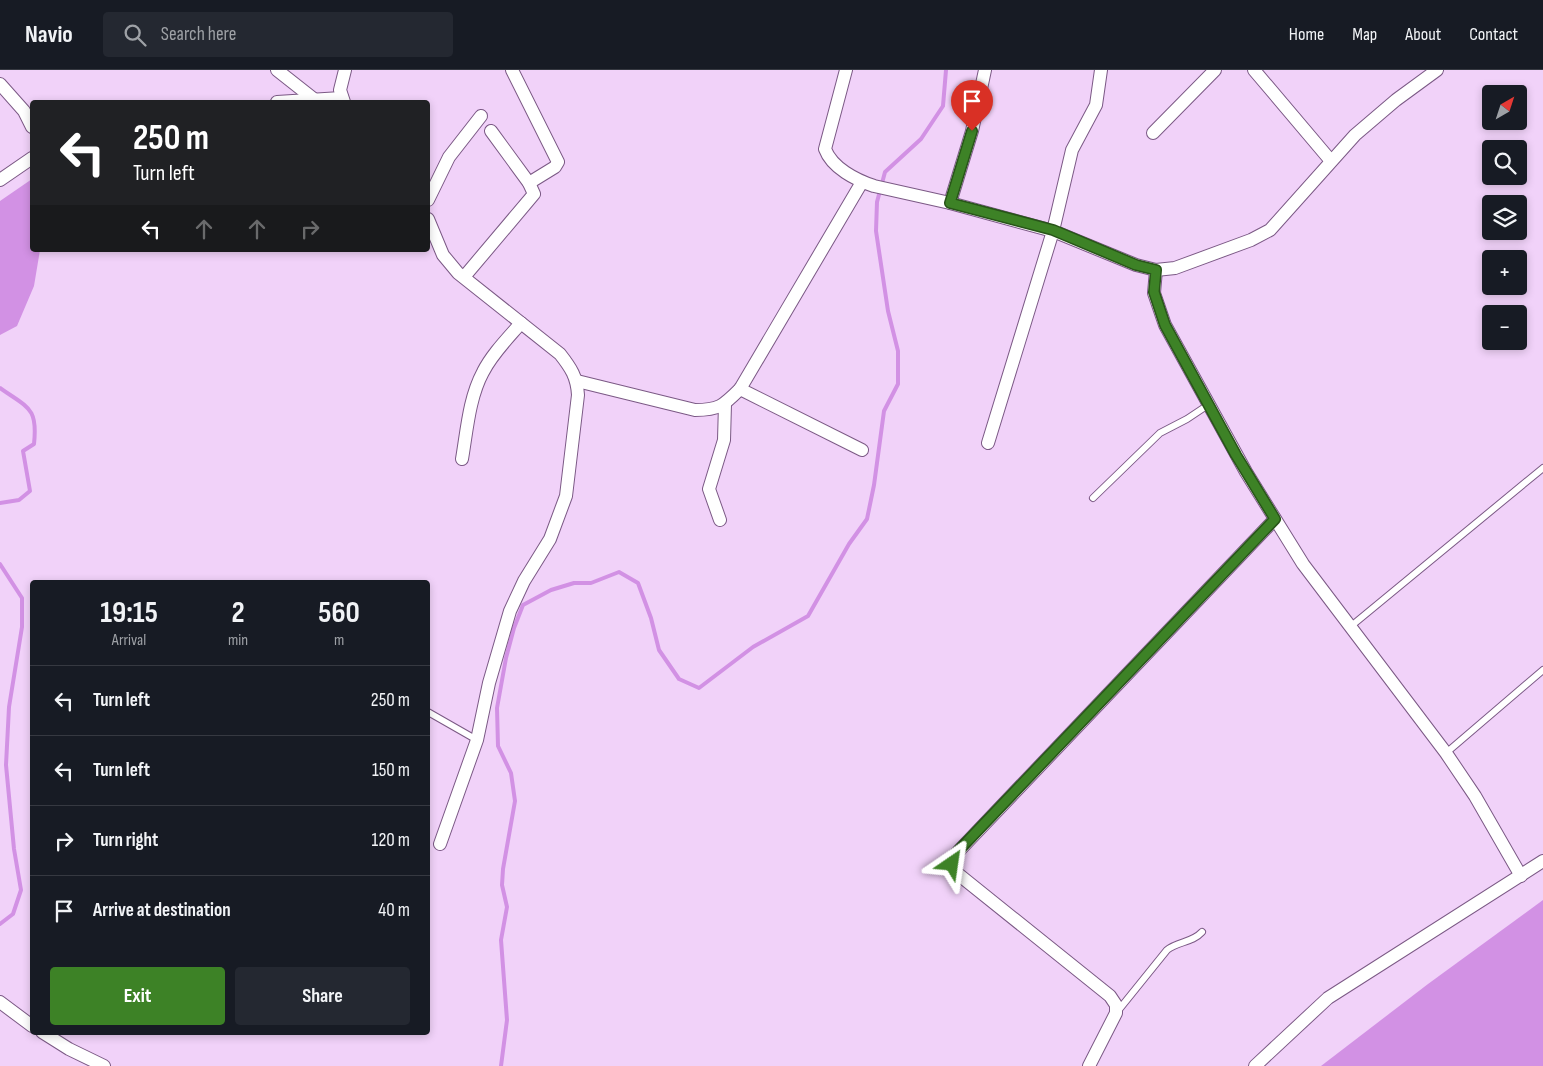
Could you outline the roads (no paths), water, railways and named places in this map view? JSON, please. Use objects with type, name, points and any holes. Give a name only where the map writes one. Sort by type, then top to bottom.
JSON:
[{"type":"street","points":[[276,70],[315,100],[343,100],[340,90],[345,70]]},
{"type":"street","points":[[512,70],[558,162],[555,167],[529,183]]},
{"type":"street","points":[[846,70],[825,150],[832,161],[868,184],[1053,230],[1136,265],[1156,270],[1175,268],[1251,240],[1270,230],[1331,161],[1374,118],[1437,70]]},
{"type":"street","points":[[950,203],[972,131],[985,70]]},
{"type":"street","points":[[988,443],[1053,230],[1072,150],[1096,104],[1101,70]]},
{"type":"street","points":[[1152,133],[1215,70]]},
{"type":"street","points":[[1254,70],[1331,161]]},
{"type":"street","points":[[0,84],[24,111],[30,123]]},
{"type":"street","points":[[430,196],[449,157],[481,116]]},
{"type":"street","points":[[464,277],[532,199],[534,194],[529,183],[491,131]]},
{"type":"street","points":[[0,180],[30,159]]},
{"type":"street","points":[[577,381],[695,410],[714,410],[725,404],[740,389],[868,184]]},
{"type":"street","points":[[430,224],[443,255],[464,277],[560,354],[572,370],[577,381],[578,394],[566,496],[550,540],[524,582],[510,611],[489,684],[477,740],[440,844]]},
{"type":"street","points":[[1156,270],[1154,292],[1165,325],[1208,404],[1275,519],[1303,564],[1446,753],[1475,796],[1521,876]]},
{"type":"street","points":[[462,459],[472,398],[478,382],[488,364],[521,323]]},
{"type":"street","points":[[740,389],[862,450]]},
{"type":"street","points":[[720,520],[709,489],[724,440],[725,404]]},
{"type":"street","points":[[1089,1066],[1116,1013],[1116,1005],[1110,996],[958,874],[952,864],[953,857],[1275,519]]},
{"type":"street","points":[[1255,1066],[1328,998],[1543,861]]},
{"type":"street","points":[[0,1002],[30,1024]]},
{"type":"street","points":[[47,1035],[69,1049],[104,1066]]},
{"type":"lane","points":[[1093,498],[1160,433],[1187,419],[1208,404]]},
{"type":"lane","points":[[1350,627],[1543,468]]},
{"type":"lane","points":[[1446,753],[1543,670]]},
{"type":"lane","points":[[430,713],[477,740]]},
{"type":"lane","points":[[1116,1013],[1167,950],[1174,944],[1190,941],[1202,932]]},
{"type":"waterway","points":[[501,1066],[507,1020],[501,940],[507,907],[502,885],[515,801],[511,773],[498,746],[497,708],[506,658],[514,628],[523,605],[551,590],[574,583],[591,583],[619,572],[638,583],[651,618],[659,650],[679,679],[699,688],[753,647],[808,616],[849,544],[867,519],[874,485],[884,411],[898,384],[898,351],[888,311],[876,231],[877,202],[885,172],[921,139],[943,106],[946,70]]},
{"type":"waterway","points":[[0,388],[29,410],[34,422],[35,432],[34,444],[23,451],[30,491],[19,500],[0,503]]},
{"type":"waterway","points":[[0,564],[22,598],[22,627],[9,707],[6,765],[14,849],[21,890],[13,914],[0,924]]}]
